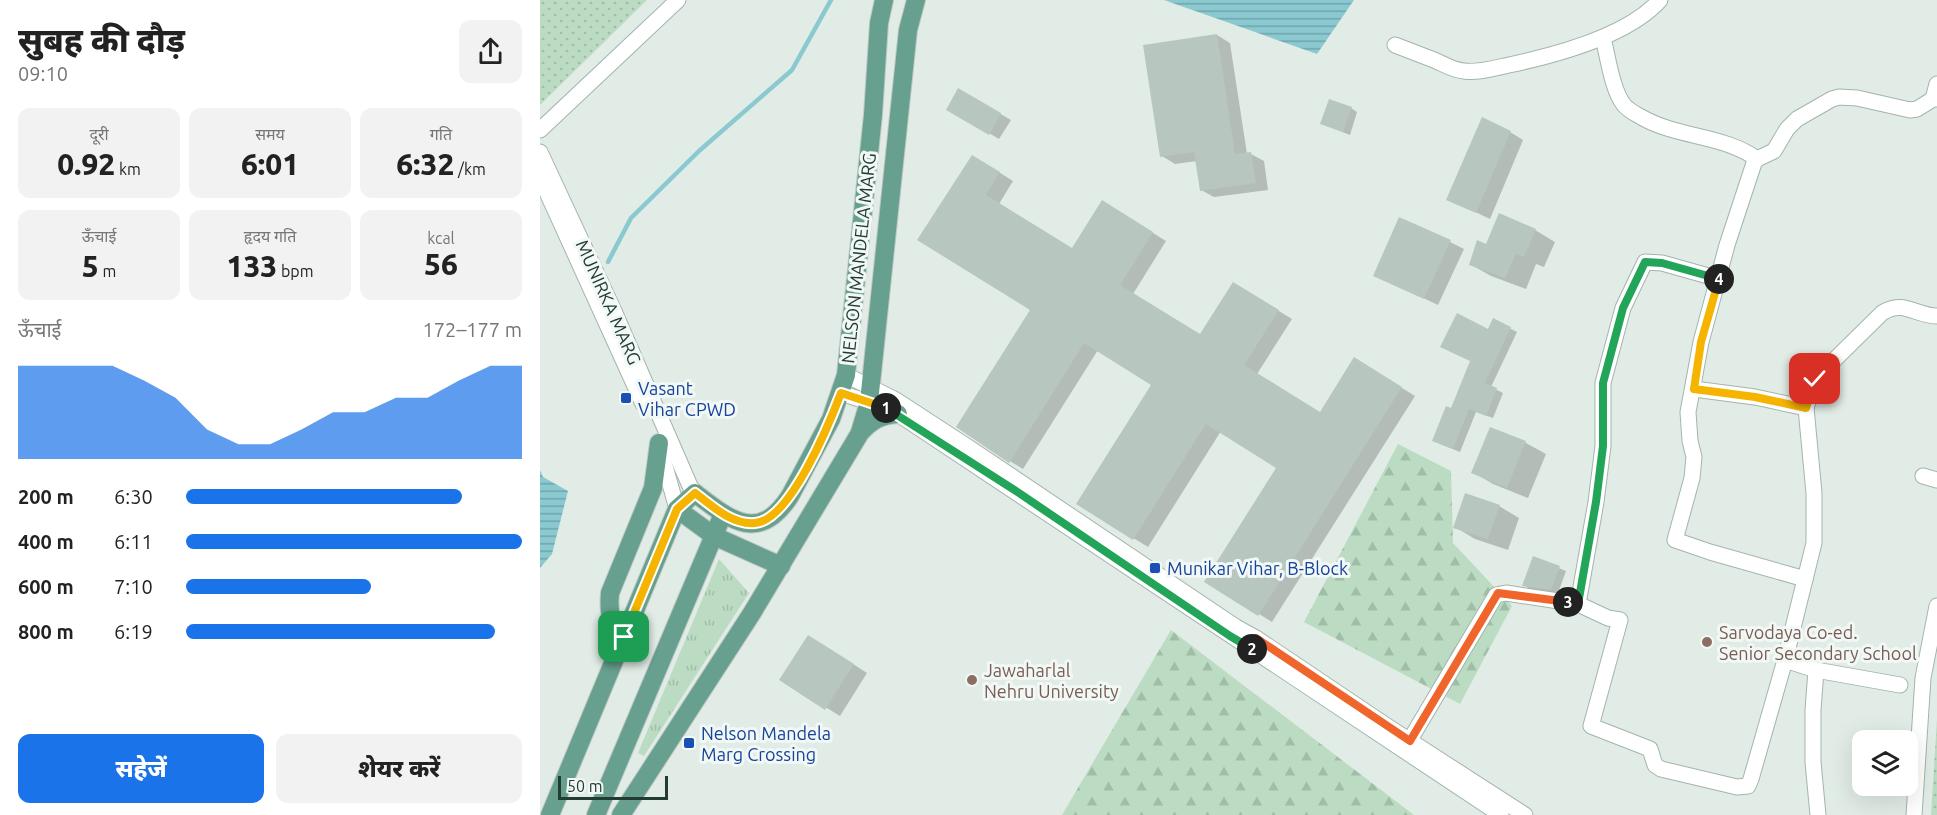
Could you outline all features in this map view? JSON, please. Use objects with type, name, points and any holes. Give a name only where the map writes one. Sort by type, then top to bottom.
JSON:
[{"type":"main road","name":"NELSON MANDELA MARG","points":[[692,490],[723,514],[748,523],[758,523],[777,512],[790,496],[831,419],[846,375],[873,115],[879,23],[884,0]]},
{"type":"main road","name":"NELSON MANDELA MARG","points":[[860,433],[870,394],[908,30],[916,0]]},
{"type":"main road","points":[[621,815],[781,566],[860,433],[871,421],[879,417],[898,414]]},
{"type":"main road","points":[[624,637],[612,620],[609,610],[610,594],[653,488],[660,448]]},
{"type":"main road","points":[[550,815],[677,509],[692,490]]},
{"type":"main road","points":[[677,509],[714,536],[781,566]]},
{"type":"main road","points":[[596,815],[723,514]]},
{"type":"street","points":[[540,130],[678,0]]},
{"type":"street","points":[[1395,45],[1444,66],[1468,72],[1491,69],[1544,57],[1603,38],[1654,2]]},
{"type":"street","points":[[1603,38],[1619,96],[1624,106],[1630,111],[1651,123],[1686,135],[1718,141],[1757,159]]},
{"type":"street","points":[[1805,579],[1675,540],[1692,478],[1694,457],[1690,441],[1688,412],[1701,342],[1727,245],[1752,166],[1757,159],[1774,152],[1787,129],[1797,119],[1839,97],[1857,98],[1910,110],[1917,109],[1936,94]]},
{"type":"street","name":"MUNIRKA MARG","points":[[540,152],[609,301],[692,490]]},
{"type":"street","name":"MUNIRKA MARG","points":[[540,177],[660,448],[677,509]]},
{"type":"street","points":[[1578,604],[1596,502],[1603,446],[1603,383],[1623,308],[1645,262],[1662,263],[1719,279]]},
{"type":"street","points":[[1407,746],[1498,593],[1534,597],[1578,604],[1608,618],[1620,620],[1591,726],[1650,749],[1655,765],[1661,769],[1737,787],[1748,786],[1785,660],[1814,543],[1814,493],[1806,408],[1815,379],[1888,309],[1899,306],[1937,316]]},
{"type":"street","points":[[846,375],[890,409],[1078,532],[1230,636],[1254,643]]},
{"type":"street","points":[[1694,389],[1755,397],[1806,408]]},
{"type":"street","points":[[841,393],[870,394],[896,400],[965,444],[1236,627],[1254,643],[1407,746],[1501,815]]},
{"type":"street","points":[[1914,815],[1923,678],[1937,606]]},
{"type":"street","points":[[1785,660],[1816,670],[1900,685]]},
{"type":"street","points":[[1816,670],[1813,762],[1818,815]]},
{"type":"street","points":[[1407,746],[1525,815]]},
{"type":"green space","points":[[540,0],[647,0],[540,105]]},
{"type":"green space","points":[[1398,444],[1451,471],[1453,543],[1512,606],[1460,704],[1304,622]]},
{"type":"green space","points":[[719,559],[749,593],[644,756],[638,753]]},
{"type":"green space","points":[[1171,630],[1414,815],[1062,815]]},
{"type":"green space","points":[[1937,719],[1937,815],[1931,815]]},
{"type":"water","points":[[1164,0],[1354,0],[1317,54]]},
{"type":"water","points":[[540,470],[543,477],[568,491],[552,554],[540,568]]},
{"type":"building","points":[[1217,34],[1235,154],[1251,152],[1256,183],[1200,191],[1194,152],[1160,157],[1143,45]]},
{"type":"building","points":[[958,88],[1001,113],[989,135],[946,110]]},
{"type":"building","points":[[1329,99],[1352,107],[1343,132],[1320,124]]},
{"type":"building","points":[[1482,117],[1511,131],[1476,213],[1446,200]]},
{"type":"building","points":[[972,155],[1000,172],[986,195],[1072,248],[1102,200],[1153,232],[1120,285],[1200,334],[1233,282],[1279,310],[1244,365],[1320,412],[1354,357],[1402,387],[1258,616],[1204,582],[1276,468],[1206,424],[1133,540],[1076,504],[1151,385],[1084,343],[1009,463],[956,427],[1030,310],[917,240]]},
{"type":"building","points":[[1499,213],[1536,229],[1524,257],[1516,254],[1505,278],[1469,265],[1477,240],[1486,244]]},
{"type":"building","points":[[1399,217],[1451,240],[1424,299],[1373,276]]},
{"type":"building","points":[[1457,313],[1488,329],[1493,318],[1511,327],[1485,383],[1497,388],[1486,416],[1469,409],[1453,449],[1432,441],[1446,406],[1451,408],[1470,361],[1440,347]]},
{"type":"building","points":[[1490,427],[1526,441],[1507,488],[1471,473]]},
{"type":"building","points":[[1465,493],[1500,505],[1488,539],[1453,528]]},
{"type":"building","points":[[1533,556],[1560,566],[1551,590],[1522,586]]},
{"type":"building","points":[[808,635],[854,664],[825,710],[779,680]]},
{"type":"waterway","points":[[608,262],[631,218],[699,151],[792,70],[831,0]]},
{"type":"place","name":"Vasant Vihar CPWD","points":[[626,398]]},
{"type":"place","name":"Munikar Vihar, B-Block","points":[[1155,568]]},
{"type":"place","name":"Sarvodaya Co-ed. Senior Secondary School","points":[[1707,642]]},
{"type":"place","name":"Jawaharlal Nehru University","points":[[972,680]]},
{"type":"place","name":"Nelson Mandela Marg Crossing","points":[[689,743]]},
{"type":"route","points":[[624,637],[677,509],[695,493],[723,514],[737,520],[758,523],[768,519],[784,505],[810,461],[841,393],[890,409],[1078,532],[1230,636],[1252,649],[1256,638],[1410,741],[1498,593],[1578,604],[1596,502],[1603,446],[1603,383],[1623,308],[1645,262],[1662,263],[1719,279],[1701,342],[1694,389],[1726,392],[1806,408],[1815,379]]}]
